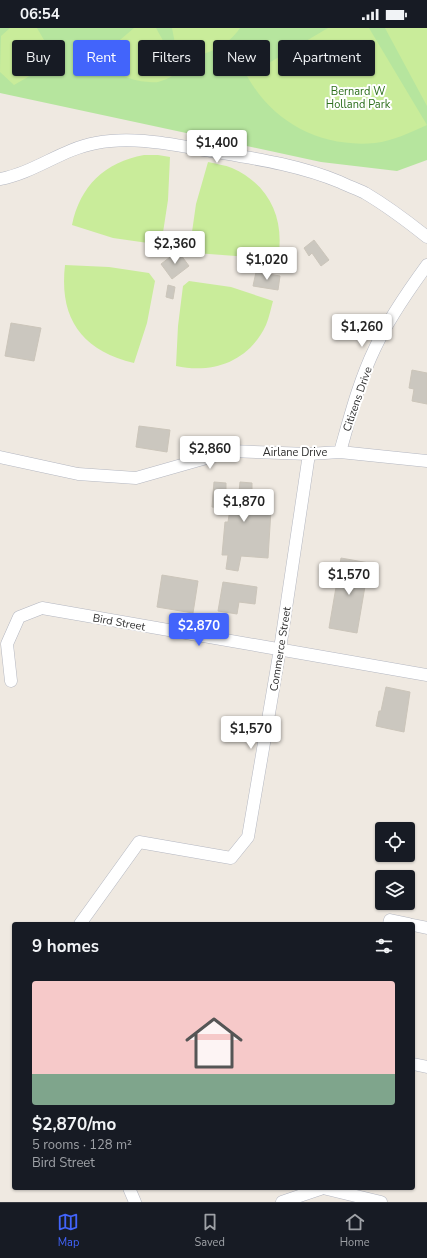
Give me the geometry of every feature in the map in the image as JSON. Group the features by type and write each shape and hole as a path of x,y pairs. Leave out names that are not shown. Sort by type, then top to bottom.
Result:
{"street":[{"path":"0,179 31,170 74,150 96,143 127,140 163,143 286,164 323,175 364,192 407,221 427,237"},
{"name":"Citizens Drive","path":"340,452 358,394 375,348 404,296 427,265"},
{"name":"Airlane Drive","path":"0,457 78,474 136,478 231,451 309,454 340,452 427,461"},
{"name":"Commerce Street","path":"81,922 139,842 231,858 248,837 280,649 309,454"},
{"name":"Bird Street","path":"11,681 7,644 19,617 42,608 427,675"},
{"path":"390,922 390,920 400,922"},
{"path":"415,925 427,928"},
{"path":"415,1064 427,1067"},
{"path":"130,1190 135,1202"},
{"path":"282,1202 318,1190"},
{"path":"332,1190 377,1202"}],"green space":[{"name":"Bernard W Holland Park","path":"0,28 427,28 427,160 397,171 321,162 0,93"},
{"path":"10,28 37,28 44,40 12,40 12,76 30,76 14,85 0,72 1,36"},
{"path":"134,28 156,28 163,40 138,40 138,76 172,76 160,82 155,82 134,80 124,76 130,76 130,40 120,40"},
{"path":"172,28 240,28 229,40 213,40 213,50 205,54 205,40 174,40"},
{"path":"328,28 369,28 427,125 402,136 388,140 375,143 355,143 336,141 318,136 300,129 285,119 270,107 258,93 247,76 270,76 270,62 278,58 278,76 375,76 375,40 308,40"},
{"path":"385,28 427,28 427,106"},
{"path":"144,155 170,157 168,200 162,239 155,244 113,238 72,225 81,199 96,178 117,163"},
{"path":"208,162 232,168 245,175 265,194 277,217 280,244 278,259 195,253 190,246 196,204"},
{"path":"65,265 109,267 149,273 155,281 147,323 134,363 100,350 87,340 77,329 70,316 66,301 64,284"},
{"path":"189,281 231,287 273,301 266,325 259,337 250,348 240,356 217,366 190,368 176,366 178,326 183,286"}],"building":[{"path":"314,240 329,260 321,266 312,253 309,256 304,248"},
{"path":"178,251 189,266 172,279 161,264"},
{"path":"256,272 280,276 278,290 253,286"},
{"path":"168,285 175,287 173,299 166,297"},
{"path":"11,323 41,328 34,361 5,356"},
{"path":"412,370 427,373 427,404 412,401 414,389 409,388"},
{"path":"139,426 170,430 167,452 136,447"},
{"path":"214,482 226,483 226,491 239,492 240,482 252,483 252,492 272,494 268,558 241,556 238,571 226,569 228,555 222,555 225,522 228,522 230,509 212,507"},
{"path":"341,558 369,563 357,633 329,628"},
{"path":"162,575 198,581 193,613 157,607"},
{"path":"223,582 257,587 255,604 239,602 237,614 218,611"},
{"path":"386,687 410,692 404,732 376,726"}]}
